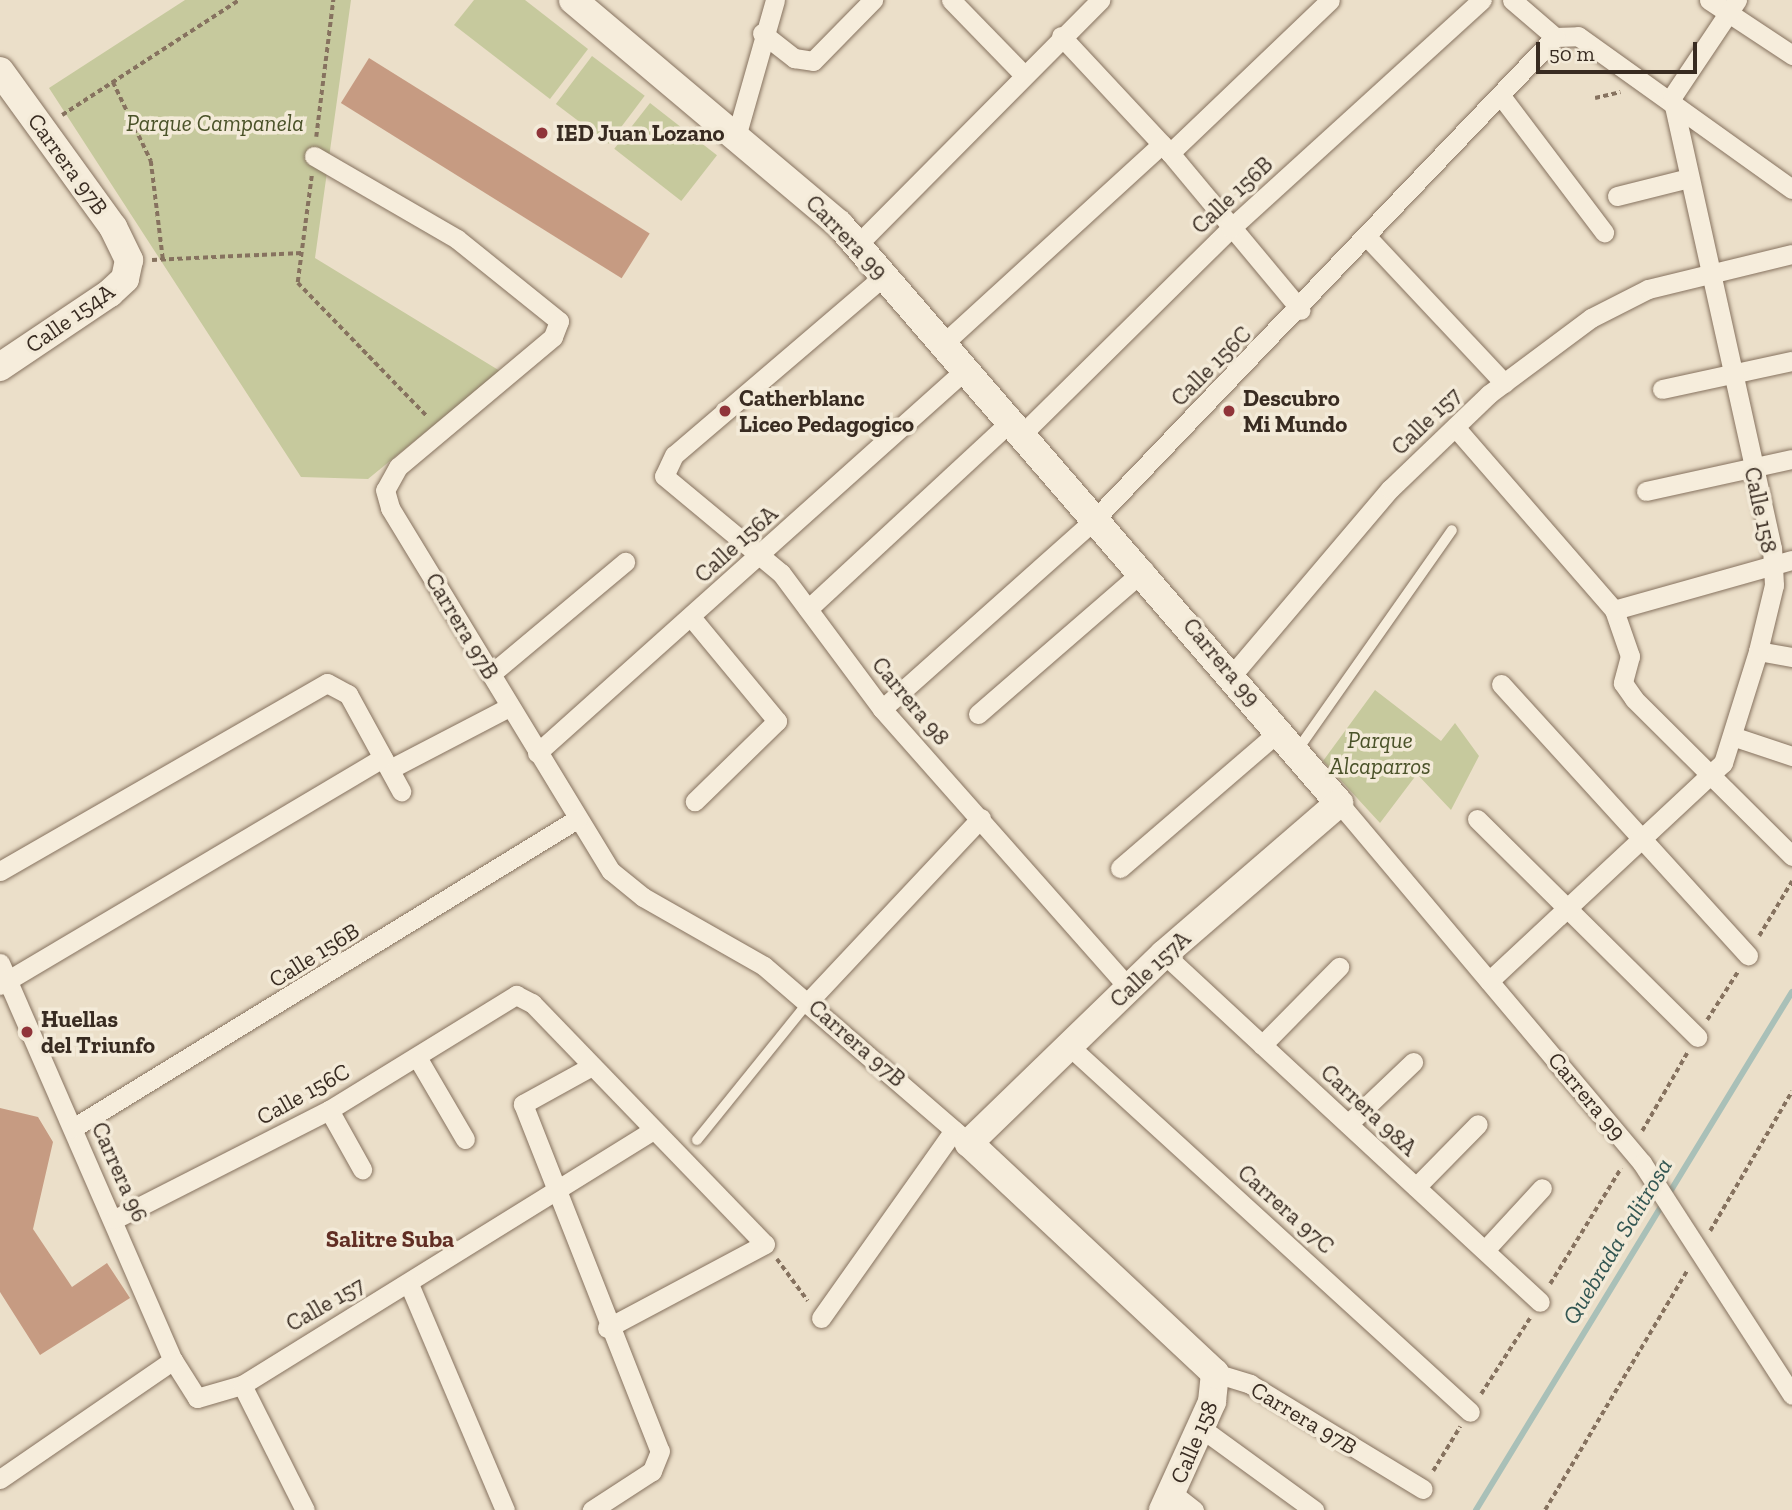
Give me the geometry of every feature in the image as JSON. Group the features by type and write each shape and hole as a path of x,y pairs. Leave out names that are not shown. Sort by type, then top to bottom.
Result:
{"street":[{"path":"736,136 762,33 775,0"},
{"path":"762,33 794,58 813,61 873,0"},
{"path":"951,0 1023,74"},
{"path":"858,244 1023,74 1100,0"},
{"path":"944,343 1166,149 1330,0"},
{"name":"Calle 156B","path":"808,609 1016,427 1482,0"},
{"path":"1512,0 1555,37 1578,36 1672,97 1792,188"},
{"path":"1709,0 1733,6 1792,55"},
{"name":"Carrera 99","path":"579,2 858,244 1144,570 1637,1157 1700,1249 1792,1395"},
{"path":"1672,97 1733,6"},
{"path":"1061,36 1166,149 1301,310"},
{"name":"Calle 156C","path":"882,709 1096,518 1301,310 1555,37"},
{"name":"Carrera 97B","path":"0,71 113,227 129,260"},
{"path":"1501,96 1604,232"},
{"name":"Calle 158","path":"1489,981 1571,909 1710,776 1735,737 1782,562 1752,468 1685,179 1672,97"},
{"path":"314,156 496,268 554,314 559,321 553,337 445,434"},
{"path":"1617,196 1685,179"},
{"path":"1368,238 1504,383"},
{"name":"Calle 157","path":"1233,674 1390,489 1504,383 1591,318 1706,271 1792,254"},
{"name":"Calle 154A","path":"0,367 110,292 125,279 129,260"},
{"name":"Carrera 98","path":"885,275 674,455 666,465 669,484 761,554 808,609 882,709 1129,988"},
{"path":"1662,389 1792,361"},
{"name":"Calle 156A","path":"537,753 966,369"},
{"path":"1455,427 1614,610 1630,656 1623,683 1710,776 1792,856"},
{"name":"Carrera 97B","path":"445,434 389,476 390,508 611,872 643,897 764,966 810,1001 962,1136 1215,1373 1250,1384 1423,1489"},
{"path":"1646,491 1792,459"},
{"path":"491,674 625,562"},
{"path":"1614,610 1782,562"},
{"path":"978,714 1144,570"},
{"path":"691,617 777,721 695,801"},
{"path":"1758,651 1792,657"},
{"path":"0,871 327,682 348,694 401,791"},
{"path":"1501,684 1748,955"},
{"path":"3,976 387,763 509,707"},
{"path":"1735,737 1792,755"},
{"path":"1120,868 1287,742"},
{"name":"Calle 157A","path":"821,1318 962,1136 1068,1045 1164,954 1339,803"},
{"path":"810,1001 981,818"},
{"path":"1477,819 1571,909 1697,1037"},
{"name":"Calle 156B","path":"73,1128 577,820"},
{"name":"Carrera 98A","path":"1164,954 1540,1301"},
{"path":"1262,1045 1339,968"},
{"name":"Carrera 96","path":"3,976 115,1219 173,1360 197,1398"},
{"name":"Calle 156C","path":"115,1219 329,1110 516,995 532,1003 592,1066"},
{"name":"Carrera 97C","path":"1068,1045 1469,1412"},
{"path":"416,1057 465,1139"},
{"path":"1348,1124 1413,1062"},
{"path":"593,1510 652,1471 660,1451 607,1328 562,1191 524,1114 529,1095 592,1066 652,1131 765,1244 607,1328"},
{"path":"329,1110 362,1169"},
{"path":"1416,1186 1478,1124"},
{"name":"Calle 157","path":"197,1398 242,1385 562,1191 652,1131"},
{"path":"1485,1250 1542,1188"},
{"path":"409,1284 505,1510"},
{"path":"0,1479 173,1360"},
{"name":"Calle 158","path":"1168,1501 1215,1392 1215,1373"},
{"path":"242,1385 305,1510"},
{"path":"1201,1428 1314,1510"},
{"path":"1168,1501 1194,1510"}],"lane":[{"path":"1287,742 1452,530"},
{"path":"697,1140 810,1001"}],"path":[{"path":"42,128 239,0"},
{"path":"333,0 298,283 445,434"},
{"path":"113,82 150,161 163,259"},
{"path":"129,260 302,253"},
{"path":"1423,1489 1540,1301 1637,1157 1697,1037 1792,881"},
{"path":"1545,1510 1792,1091"},
{"path":"765,1244 821,1318"}],"green space":[{"name":"Parque Campanela","path":"185,0 351,0 315,258 500,371 368,479 301,477 49,88"},
{"path":"474,0 525,0 588,49 550,99 454,25"},
{"path":"592,56 645,96 609,144 556,104"},
{"path":"650,103 717,155 681,201 614,149"},
{"name":"Parque Alcaparros","path":"1375,690 1441,741 1455,723 1479,756 1451,810 1417,774 1380,823 1323,761"}],"building":[{"path":"369,58 650,233 622,278 341,103"},
{"path":"0,1108 38,1117 53,1142 33,1229 72,1287 107,1263 130,1298 40,1355 0,1292"}],"waterway":[{"name":"Quebrada Salitrosa","path":"1476,1510 1792,992"}],"place":[{"name":"IED Juan Lozano","path":"542,133"},
{"name":"Catherblanc Liceo Pedagogico","path":"725,411"},
{"name":"Descubro Mi Mundo","path":"1229,411"},
{"name":"Huellas del Triunfo","path":"27,1032"}],"district":[{"name":"Salitre Suba","path":"390,1239"}]}
